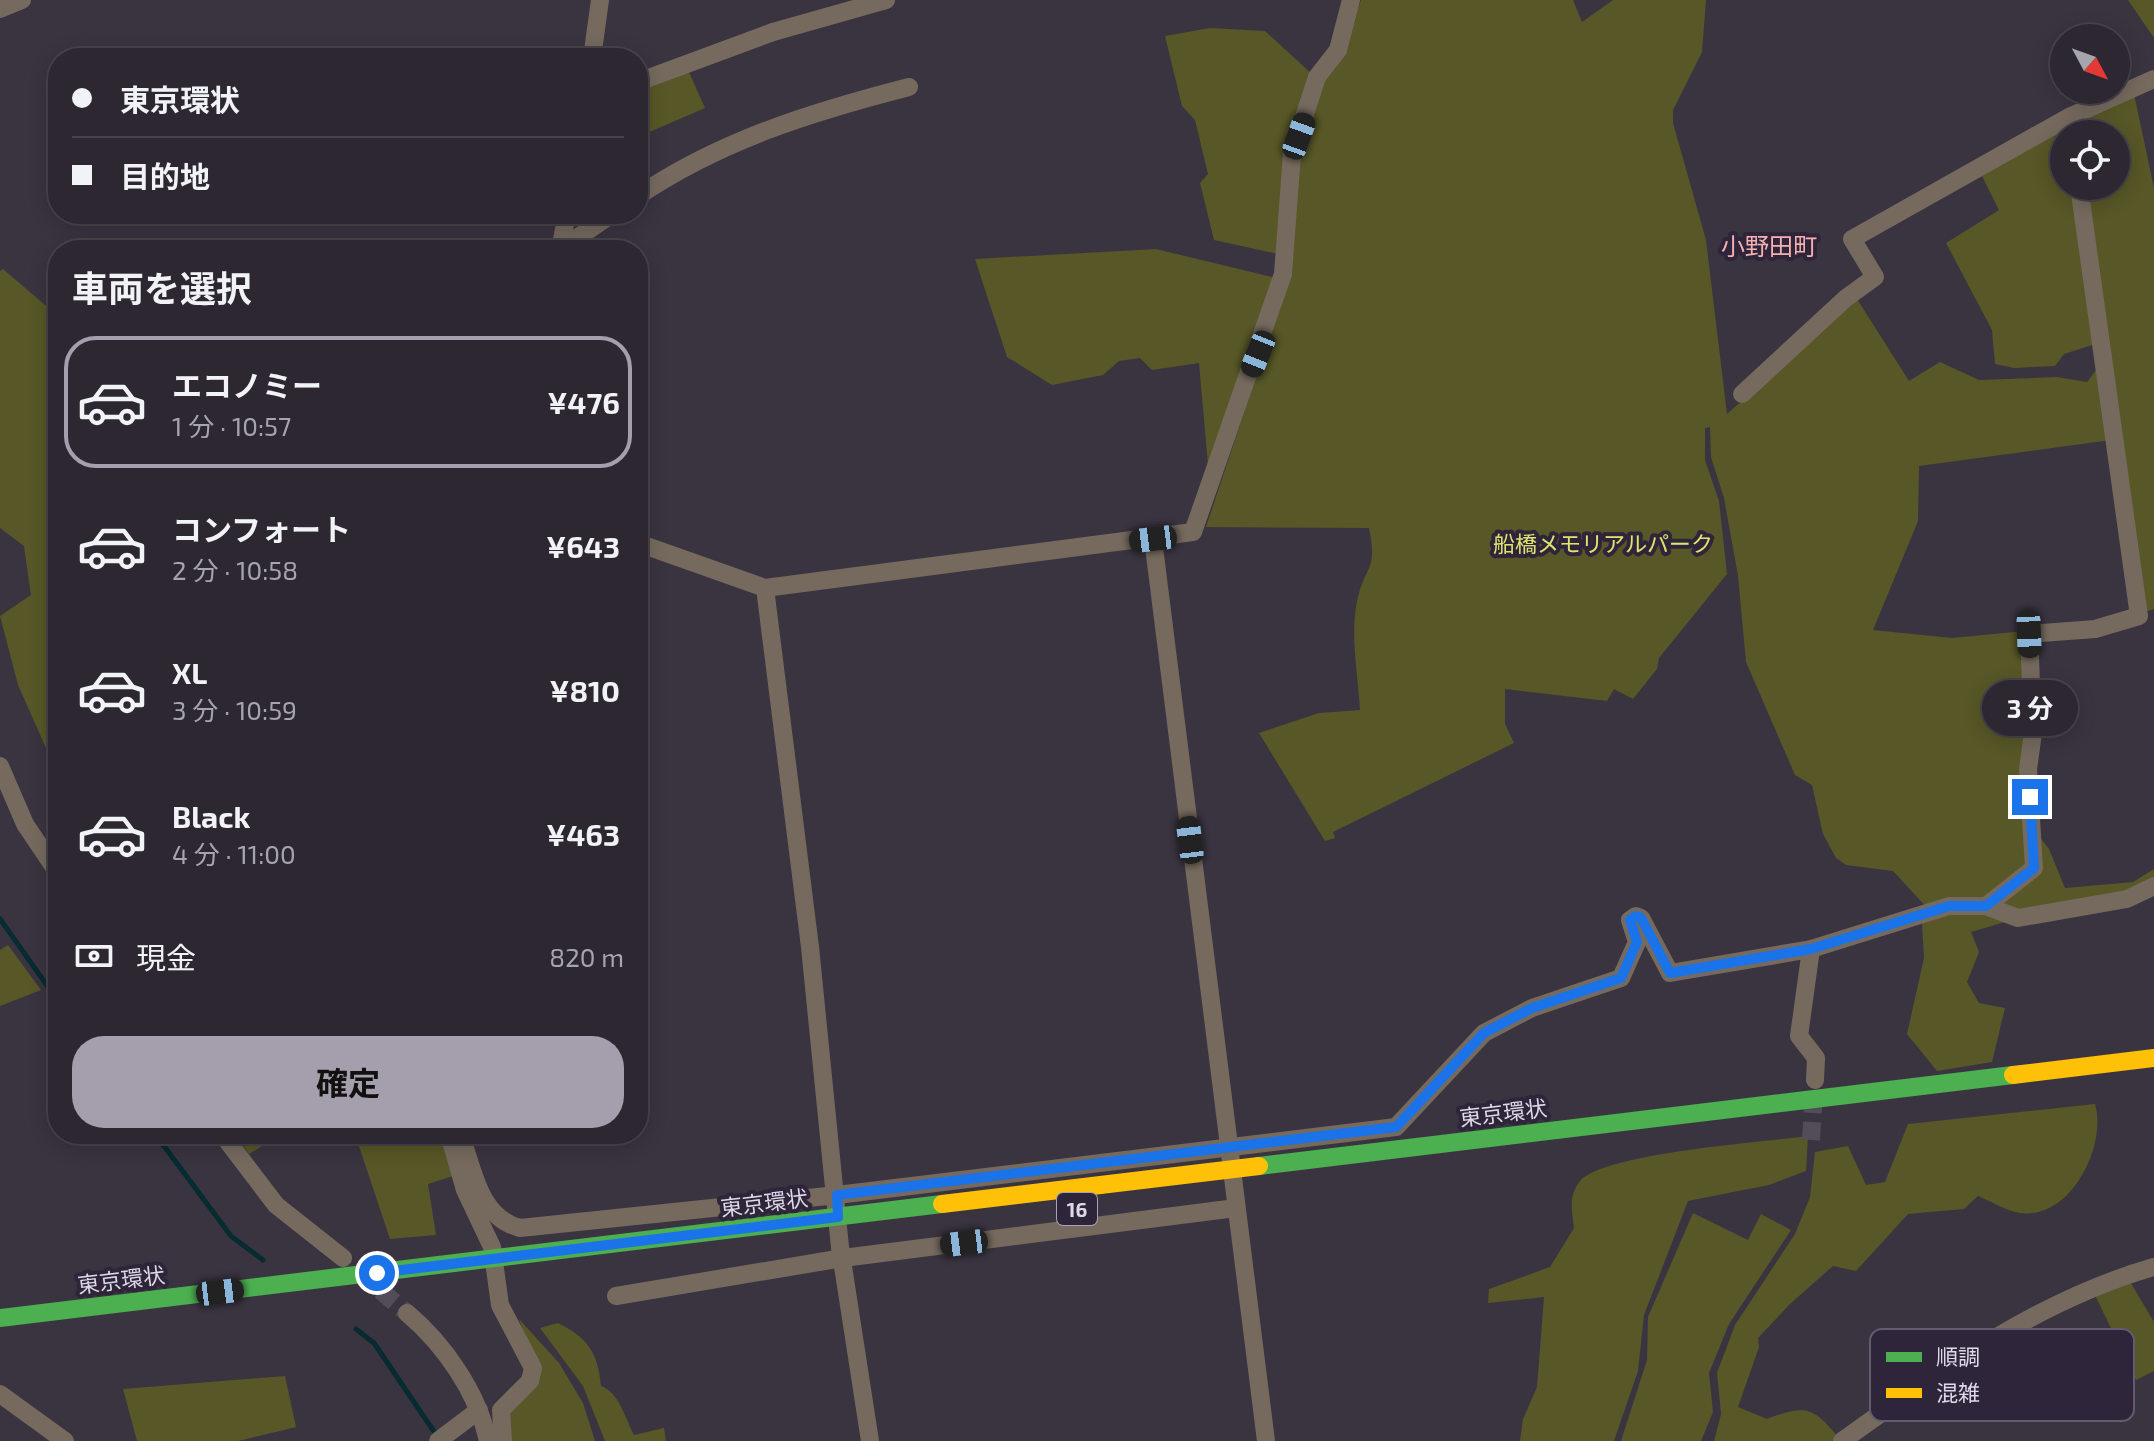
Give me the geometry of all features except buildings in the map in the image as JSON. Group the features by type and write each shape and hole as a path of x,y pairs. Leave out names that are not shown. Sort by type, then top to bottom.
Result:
{"highway":[{"name":"東京環状","path":"0,1318 2154,1058"},
{"name":"16","path":"1066,1210 1240,1196"}],"street":[{"path":"0,9 22,0"},
{"path":"593,48 600,0"},
{"path":"648,78 773,32 886,0"},
{"path":"648,547 765,588 1193,532 1283,274 1292,154 1317,77 1338,50 1351,0"},
{"path":"2079,120 2154,79"},
{"path":"648,190 744,137 832,107 909,87"},
{"path":"1742,394 1846,298 1875,277 1852,239 2050,135"},
{"path":"1986,906 2034,868 2028,769 2033,733 2029,634 2095,629 2139,616 2081,200"},
{"path":"574,240 598,224"},
{"path":"1153,539 1228,1147 1240,1196 1266,1441"},
{"path":"765,588 837,1195 839,1238 870,1441"},
{"path":"0,766 25,824 48,858"},
{"path":"464,1144 485,1204 500,1219 520,1228 837,1195 1396,1127 1484,1033 1532,1008 1621,978 1637,942 1630,920 1636,916 1641,918 1670,973 1811,949 1949,906 1986,906 2018,918 2127,899 2154,886"},
{"path":"1811,949 1799,1036 1816,1058 1815,1080"},
{"path":"230,1144 276,1205 343,1258"},
{"path":"451,1144 456,1166 492,1247 500,1305 534,1373 501,1410 503,1441"},
{"path":"616,1296 1240,1196"},
{"path":"2012,1329 2044,1309 2154,1267"},
{"path":"407,1313 432,1334 479,1410 488,1441"},
{"path":"0,1394 65,1441"},
{"path":"442,1439 479,1410"},
{"path":"1842,1441 1870,1421"}],"green space":[{"name":"船橋メモリアルパーク","path":"1361,0 1573,0 1582,22 1613,0 1706,0 1702,52 1673,110 1673,123 1706,240 1727,414 1857,299 1909,381 1940,362 1979,380 2057,377 2087,382 2103,361 2111,440 1919,466 1918,521 1873,630 1952,638 2025,631 2029,863 1984,902 1930,911 1893,871 1846,865 1836,858 1823,834 1812,785 1795,775 1746,662 1738,576 1724,498 1711,457 1710,427 1705,428 1705,460 1719,501 1727,574 1659,658 1657,669 1633,699 1614,689 1607,701 1505,689 1505,724 1514,743 1333,832 1335,838 1325,841 1259,733 1319,713 1360,710 1354,628 1360,589 1371,561 1369,528 1206,527 1269,338 1296,155 1322,80 1343,50"},
{"path":"2128,0 2154,0 2154,38"},
{"path":"1210,28 1265,31 1313,75 1282,255 1214,240 1200,183 1208,174 1195,120 1182,106 1165,36"},
{"path":"688,70 705,108 648,133 648,85"},
{"path":"2134,94 2154,188 2154,609 2145,612 2108,340 2064,354 2055,366 2014,368 1995,364 1992,330 1946,243 1999,210 1980,172 2050,137 2050,200 2130,200 2130,120 2083,120 2114,104 2130,104 2130,96"},
{"path":"1156,249 1276,278 1209,476 1199,363 1152,370 1140,358 1119,361 1103,375 1052,385 1007,357 975,259"},
{"path":"3,269 48,307 48,752 18,685 0,616 31,595 24,546 0,528 0,271"},
{"path":"2036,832 2049,849 2065,888 2133,882 2154,869 2154,882 2121,896 2021,914 1992,906 2039,870"},
{"path":"1984,910 2005,922 1971,932 1979,952 1967,982 1979,1003 2005,1008 1992,1062 1937,1071 1907,1034 1924,958 1922,923 1933,917"},
{"path":"8,945 41,990 0,1006 0,950"},
{"path":"2095,1104 2096,1135 2092,1152 2077,1184 2065,1197 2052,1206 2030,1213 2007,1209 1978,1196 1964,1209 1908,1214 1856,1271 1833,1266 1758,1338 1759,1347 1738,1407 1767,1419 1799,1410 1807,1411 1822,1419 1838,1437 1832,1441 1714,1441 1721,1414 1717,1373 1735,1325 1795,1234 1810,1197 1815,1152 1848,1146 1866,1185 1885,1182 1908,1124"},
{"path":"1808,1136 1806,1171 1769,1185 1688,1201 1644,1315 1638,1371 1614,1441 1520,1441 1523,1419 1537,1387 1544,1297 1488,1303 1489,1289 1550,1267 1574,1228 1572,1198 1580,1181 1595,1171 1651,1156"},
{"path":"242,1144 266,1144 249,1154"},
{"path":"358,1144 445,1144 453,1176 428,1184 436,1235 390,1239"},
{"path":"1693,1213 1748,1240 1761,1214 1791,1230 1729,1324 1709,1373 1713,1412 1701,1441 1621,1441 1647,1360 1648,1317"},
{"path":"2129,1280 2154,1322 2154,1371 2136,1380 2134,1329 2111,1329 2095,1295"},
{"path":"519,1319 559,1363 583,1403 595,1441 512,1441 505,1413 533,1384 529,1348"},
{"path":"558,1323 590,1348 601,1386 613,1394 634,1435 664,1428 666,1441 605,1441 583,1386 540,1328"},
{"path":"285,1376 296,1427 238,1441 137,1441 123,1389"}],"waterway":[{"path":"0,919 48,987"},
{"path":"162,1144 231,1236 263,1260"},
{"path":"356,1329 374,1343 437,1436"}],"tunnel":[{"path":"1811,1140 1814,1091"},
{"path":"360,1273 407,1313"}],"traffic: fast":[{"path":"1259,1166 2013,1075"},
{"path":"0,1318 942,1204"}],"traffic: slow":[{"path":"2013,1075 2154,1058"},
{"path":"942,1204 1259,1166"}],"district":[{"name":"小野田町","path":"1769,245"}],"route":[{"path":"377,1273 838,1217 837,1195 1396,1127 1484,1033 1532,1008 1621,978 1637,942 1630,920 1636,916 1641,918 1670,973 1811,949 1949,906 1986,906 2034,868 2030,797"}]}
